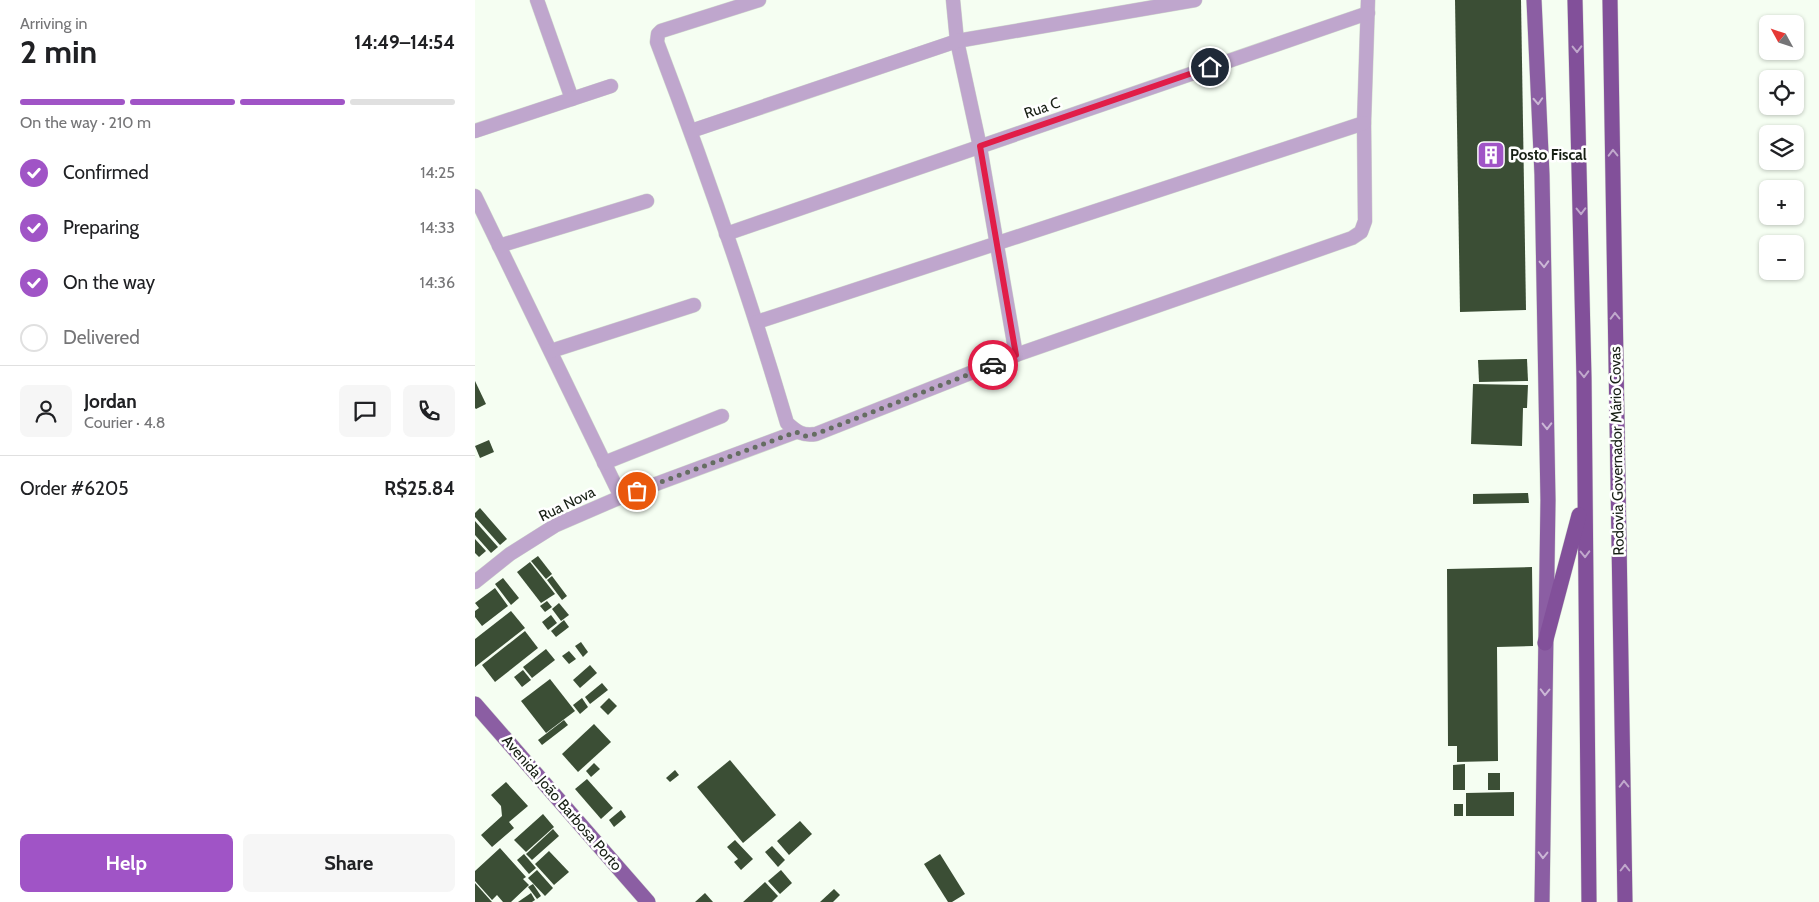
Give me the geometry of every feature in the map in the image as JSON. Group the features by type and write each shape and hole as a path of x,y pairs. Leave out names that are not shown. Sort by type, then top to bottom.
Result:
{"highway":[{"path":"1575,0 1589,902"},
{"name":"Rodovia Governador Mário Covas","path":"1610,0 1625,902"},
{"path":"1545,643 1584,494"}],"main road":[{"path":"1534,0 1546,346 1548,500 1543,902"},
{"name":"Avenida João Barbosa Porto","path":"475,704 648,902"}],"street":[{"path":"537,0 572,98"},
{"path":"759,0 661,31 658,34 657,42 691,132 757,322 787,423 796,432 805,436 816,434 1016,355 1352,238 1361,232 1365,221 1364,123 1368,6"},
{"path":"953,0 957,41 980,146 1016,355"},
{"path":"691,132 957,41 1195,0"},
{"name":"Rua C","path":"726,234 980,146 1368,6"},
{"path":"475,130 611,86"},
{"path":"757,322 1364,123"},
{"path":"475,196 621,497"},
{"path":"499,246 647,201"},
{"path":"551,352 694,306"},
{"path":"604,463 722,416"},
{"name":"Rua Nova","path":"475,582 511,554 556,525 621,497 796,432"}],"building":[{"name":"Posto Fiscal","path":"1455,0 1521,0 1526,310 1460,312"},
{"path":"1527,359 1528,381 1479,382 1478,360"},
{"path":"475,381 486,404 476,409 475,408"},
{"path":"1473,384 1528,385 1527,408 1523,408 1522,446 1471,444"},
{"path":"489,440 494,452 480,458 475,446"},
{"path":"1528,493 1529,503 1473,504 1473,494"},
{"path":"480,508 507,539 500,545 475,517 475,513"},
{"path":"475,521 498,547 491,553 475,535"},
{"path":"475,539 486,551 479,557 475,553"},
{"path":"538,556 552,574 546,579 531,561"},
{"path":"530,562 555,594 541,603 517,572"},
{"path":"1532,567 1533,646 1497,647 1498,761 1457,762 1457,746 1448,746 1447,569"},
{"path":"552,576 567,596 562,600 547,580"},
{"path":"503,578 519,598 511,605 495,584"},
{"path":"495,588 508,606 482,626 475,617 475,611 479,608 475,603"},
{"path":"547,601 552,607 545,612 540,606"},
{"path":"559,603 569,615 561,621 552,609"},
{"path":"511,611 525,628 475,667 475,639"},
{"path":"551,615 557,623 548,630 542,622"},
{"path":"564,620 569,627 556,637 551,631"},
{"path":"525,631 538,648 495,682 482,665"},
{"path":"581,642 588,652 583,657 575,646"},
{"path":"546,649 555,660 532,678 523,667"},
{"path":"569,651 576,659 569,664 562,656"},
{"path":"590,665 597,673 580,688 573,680"},
{"path":"523,670 531,680 522,687 514,677"},
{"path":"550,679 575,711 546,733 521,701"},
{"path":"602,683 608,690 590,704 585,697"},
{"path":"582,698 588,707 580,714 573,705"},
{"path":"609,698 617,706 608,715 600,707"},
{"path":"564,720 568,725 542,745 538,740"},
{"path":"594,724 611,742 578,772 562,754"},
{"path":"730,760 776,815 743,843 697,787"},
{"path":"594,763 600,769 591,777 586,771"},
{"path":"1465,764 1465,790 1453,790 1453,765"},
{"path":"675,770 679,775 670,782 666,778"},
{"path":"1488,773 1500,773 1500,790 1488,790"},
{"path":"587,779 613,808 601,819 575,789"},
{"path":"506,782 528,806 509,822 514,828 492,847 481,835 502,816 501,806 491,795"},
{"path":"1514,792 1514,816 1466,816 1466,793"},
{"path":"1454,804 1463,804 1463,816 1454,816"},
{"path":"621,810 626,817 614,827 609,820"},
{"path":"543,814 554,827 526,852 514,840"},
{"path":"800,821 812,834 789,855 777,841"},
{"path":"553,829 559,836 532,860 526,854"},
{"path":"735,840 753,859 741,870 734,862 738,859 727,847"},
{"path":"772,846 785,860 778,867 765,852"},
{"path":"500,848 526,877 523,879 529,885 511,902 503,902 497,895 492,900 475,881 475,871"},
{"path":"549,851 569,872 554,885 535,864"},
{"path":"524,854 536,868 529,874 517,860"},
{"path":"940,854 965,894 952,902 948,902 924,864"},
{"path":"537,870 553,888 545,896 528,878"},
{"path":"781,870 792,883 780,894 768,881"},
{"path":"765,882 778,896 772,902 743,902"},
{"path":"475,883 492,902 475,902"},
{"path":"533,884 541,896 537,899 528,887"},
{"path":"834,889 840,895 833,902 820,902"},
{"path":"531,893 535,900 532,902 518,902"},
{"path":"705,893 713,902 695,902"}],"way so far":[{"path":"637,491 796,432 805,436 816,434 993,365"}],"place":[{"name":"Posto Fiscal","path":"1491,155"}],"route":[{"path":"993,365 1016,355 980,146 1210,67"}]}
